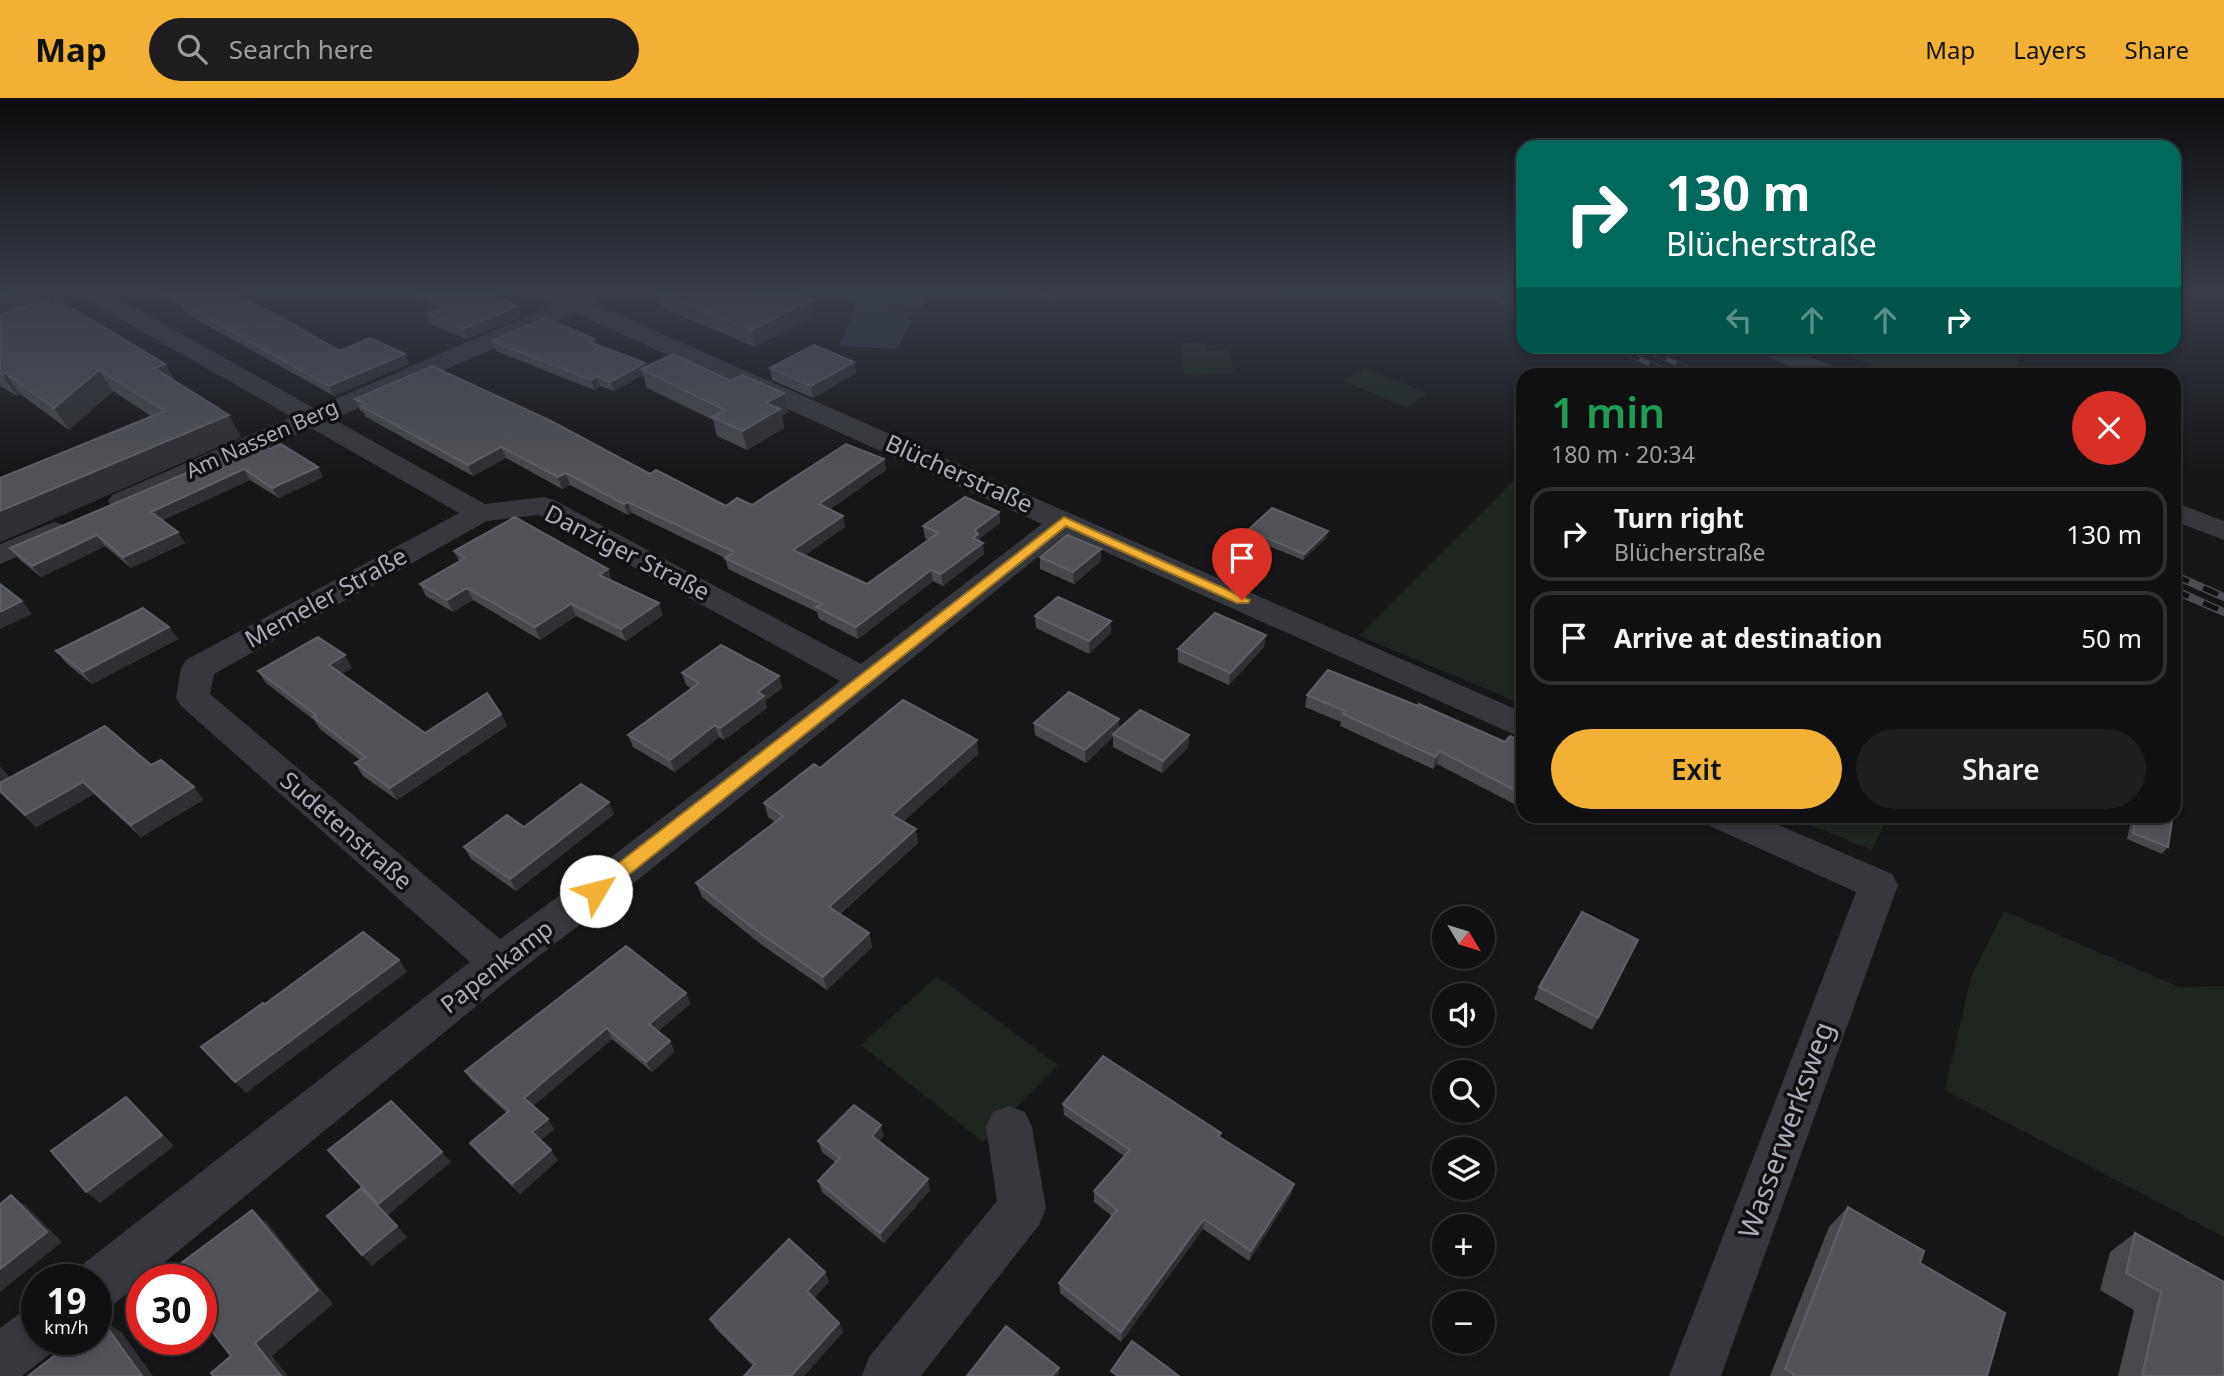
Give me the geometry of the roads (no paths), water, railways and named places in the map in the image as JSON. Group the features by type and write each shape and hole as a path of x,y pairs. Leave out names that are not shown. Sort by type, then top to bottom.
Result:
{"street":[{"path":"191,352 481,513"},
{"name":"Am Nassen Berg","path":"99,511 464,352"},
{"name":"Blücherstraße","path":"682,352 1516,723"},
{"path":"1781,354 1816,368"},
{"name":"Danziger Straße","path":"481,513 544,506 865,680"},
{"name":"Memeler Straße","path":"193,698 198,668 481,513"},
{"path":"2181,514 2224,531"},
{"name":"Papenkamp","path":"112,1273 499,963 615,876 1064,521"},
{"path":"0,555 74,522"},
{"name":"Sudetenstraße","path":"193,698 499,963"},
{"name":"Wasserwerksweg","path":"1695,1376 1878,885 1739,823"},
{"path":"888,1376 1022,1208 1009,1127"},
{"path":"0,1360 21,1344"}],"railway":[{"path":"1628,354 1660,368"},
{"path":"1655,354 1687,368"},
{"path":"2181,578 2224,597"},
{"path":"2181,593 2224,612"}]}
